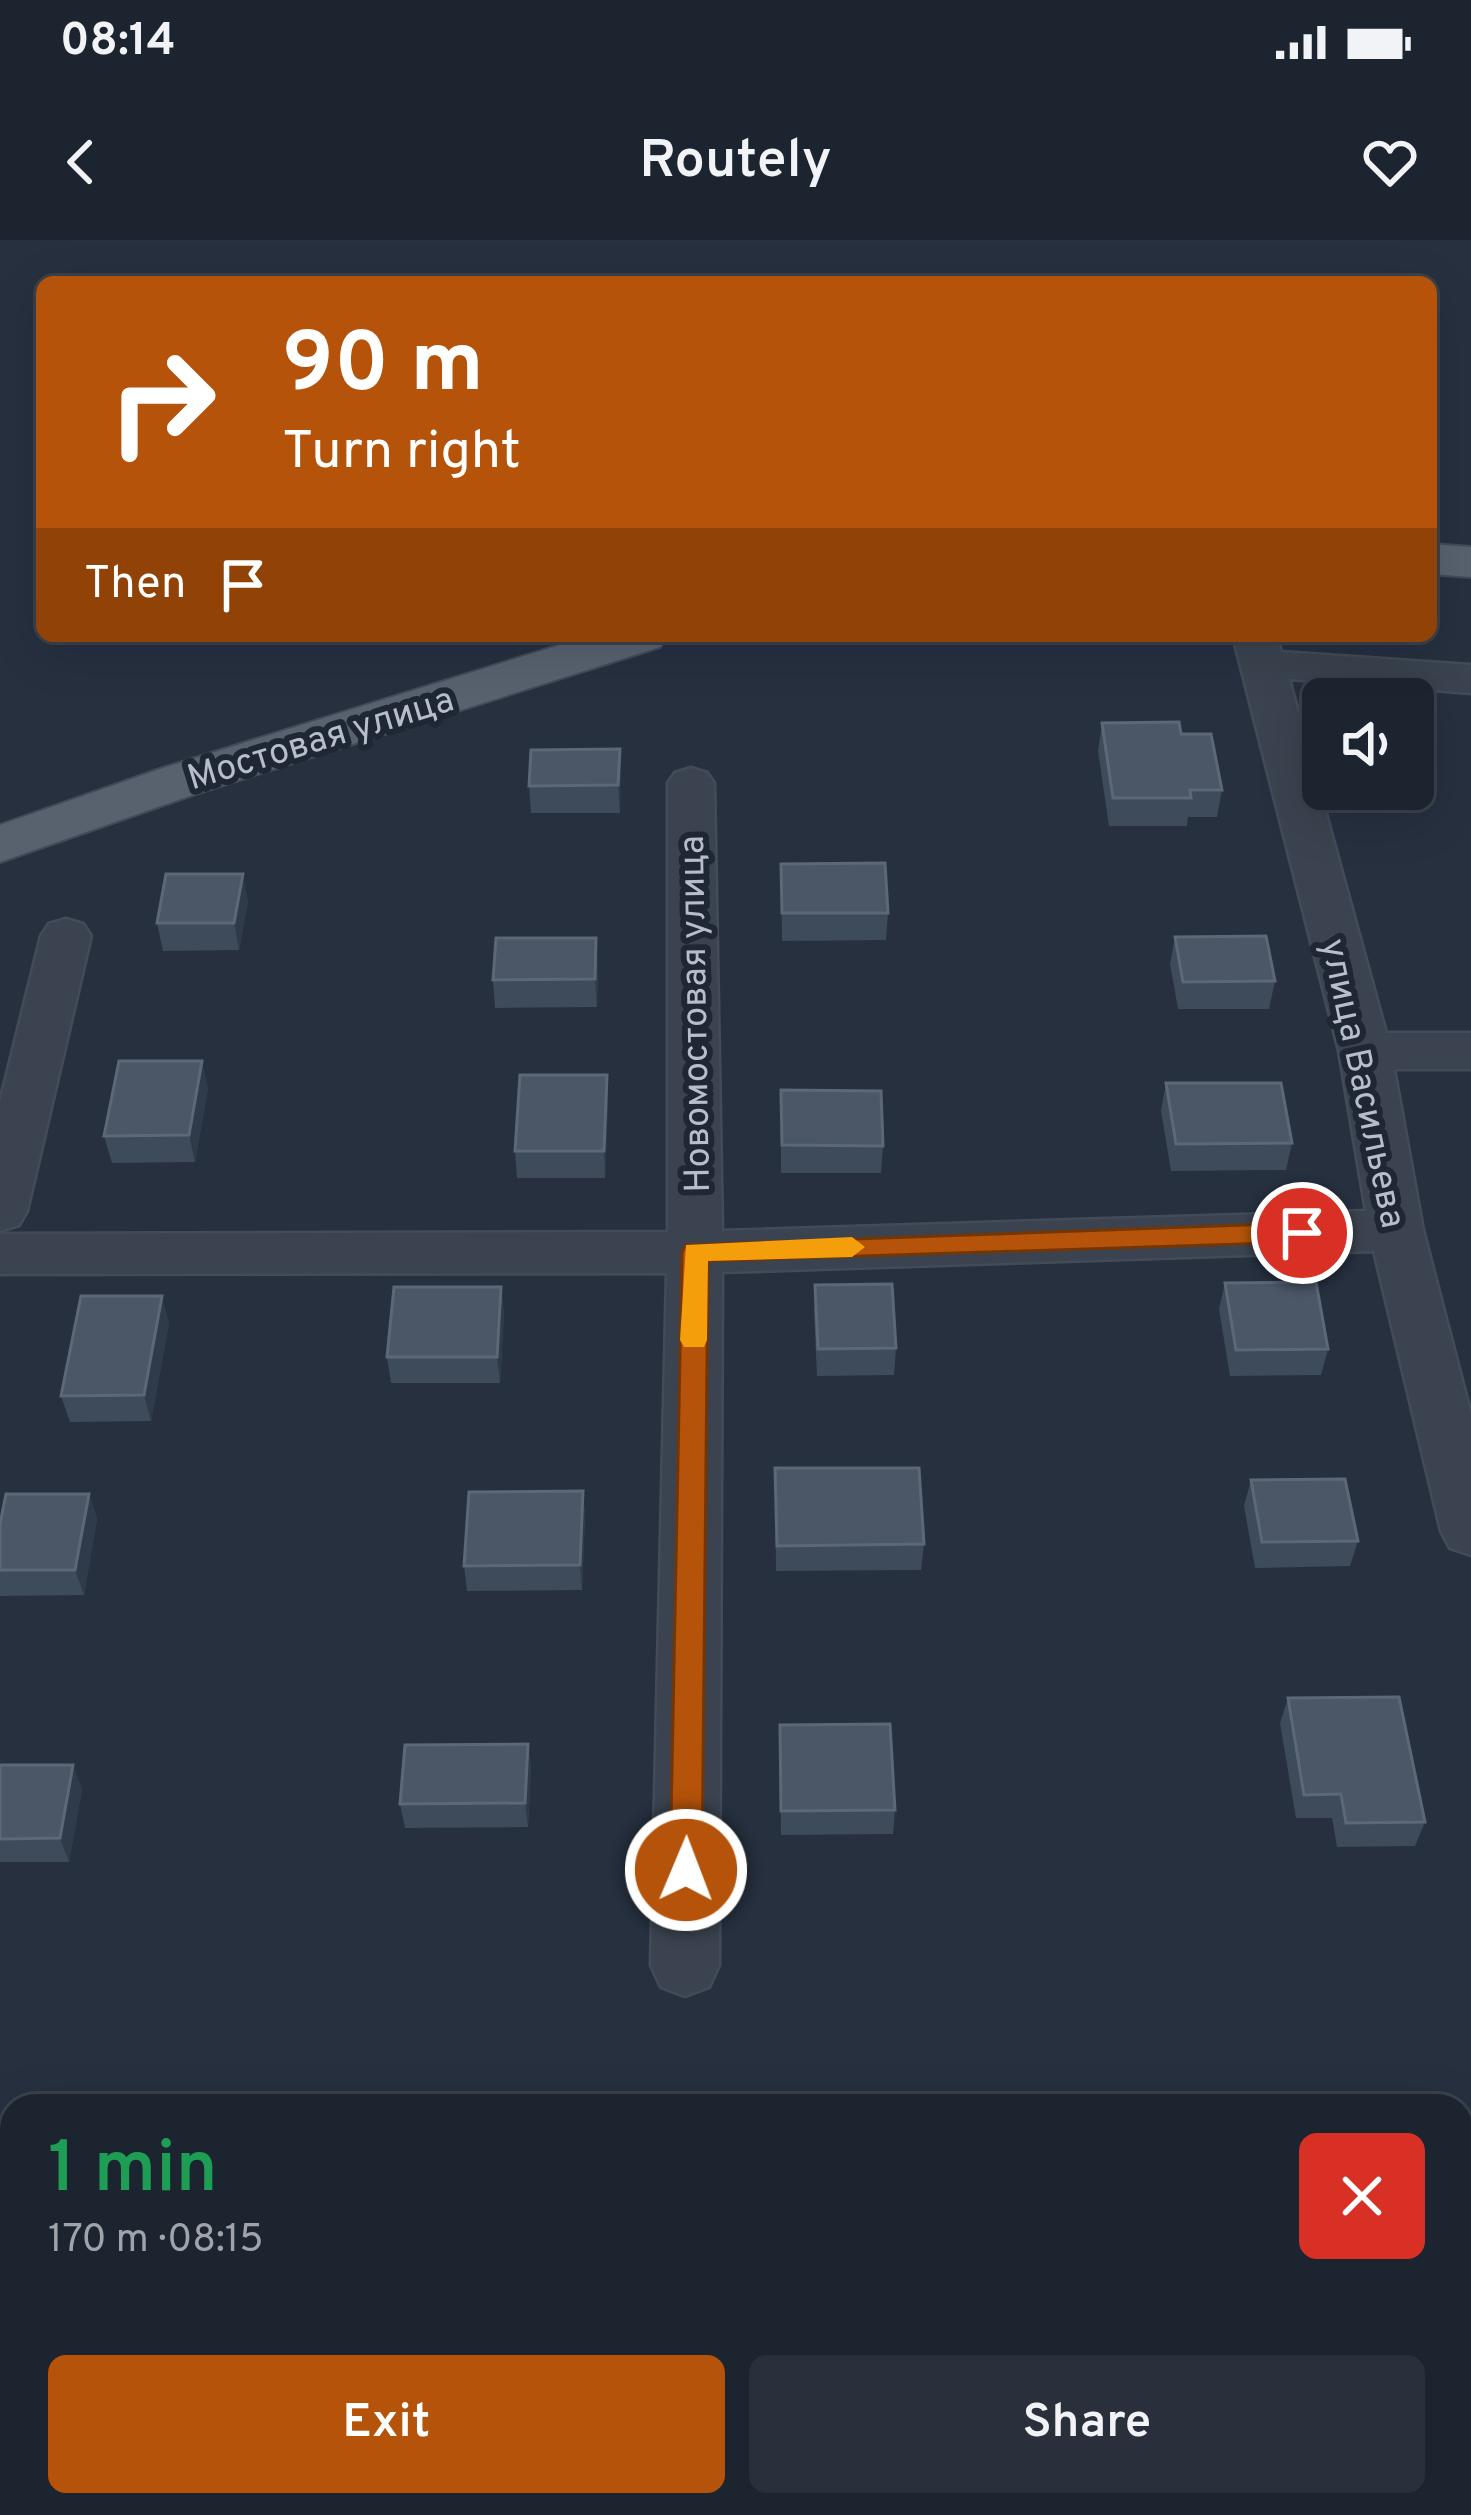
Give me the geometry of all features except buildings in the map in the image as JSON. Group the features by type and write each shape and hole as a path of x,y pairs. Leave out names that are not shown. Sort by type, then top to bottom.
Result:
{"main road":[{"path":"1437,559 1471,562"},
{"name":"Мостовая улица","path":"0,844 182,779 623,642"}],"street":[{"path":"1260,650 1471,679"},
{"name":"улица Васильева","path":"1260,650 1365,1051 1396,1230 1471,1531"},
{"name":"Новомостовая улица","path":"685,1965 695,1252 691,783"},
{"path":"0,1211 66,936"},
{"path":"1365,1051 1471,1051"},
{"path":"0,1254 695,1252 1396,1230"}],"slow traffic":[{"path":"694,1340 695,1252 852,1247"}],"route":[{"path":"686,1870 695,1252 1302,1233"}]}
